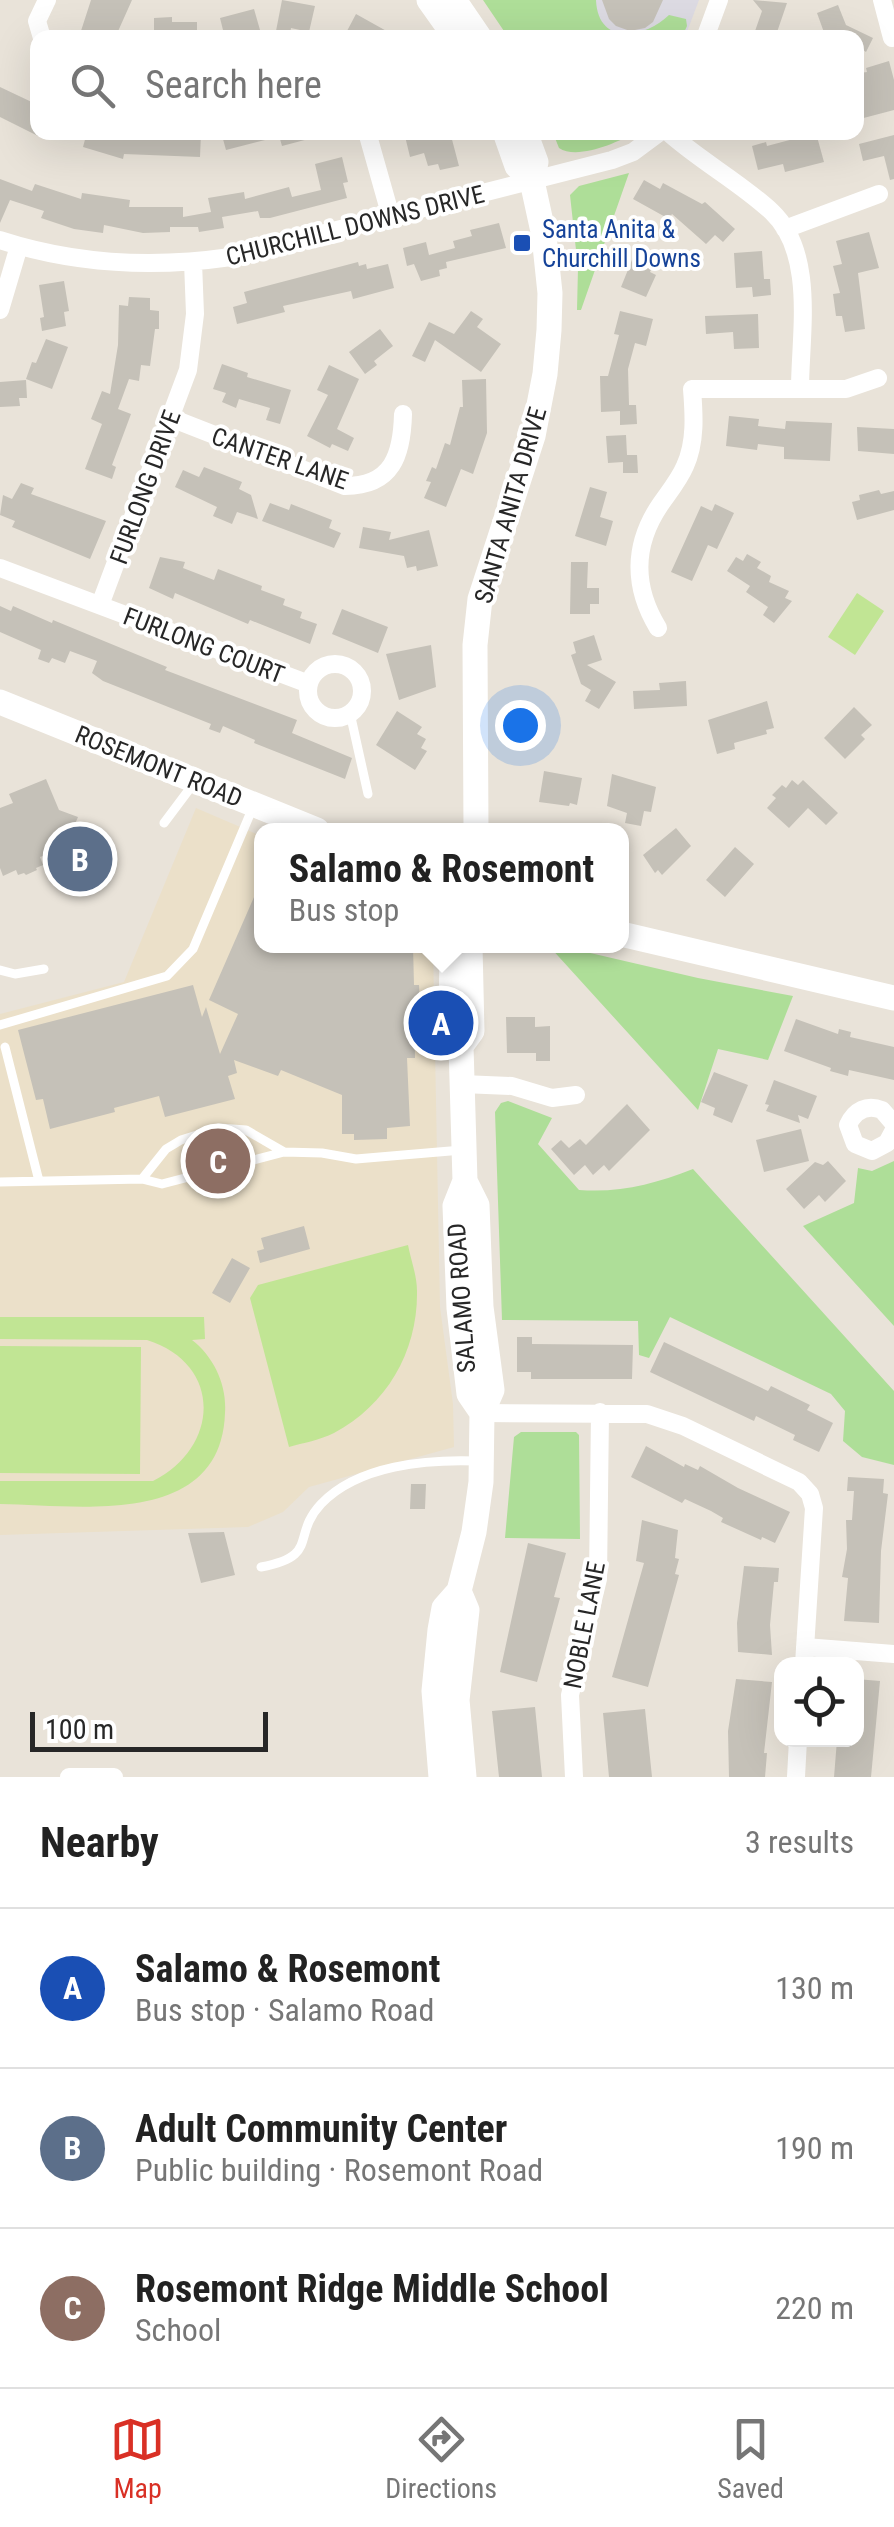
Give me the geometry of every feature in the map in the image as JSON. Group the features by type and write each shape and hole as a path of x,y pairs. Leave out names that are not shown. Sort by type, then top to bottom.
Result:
{"main road":[{"path":"430,0 451,30"},
{"path":"454,0 475,30"},
{"name":"SANTA ANITA DRIVE","path":"508,140 517,166 532,181"},
{"name":"SANTA ANITA DRIVE","path":"476,823 475,645 480,598 529,453 545,374 550,293 544,236 532,181 536,162 529,140"},
{"name":"ROSEMONT ROAD","path":"0,702 299,823"},
{"path":"629,936 894,998"},
{"name":"SALAMO ROAD","path":"441,1777 434,1713 438,1648 444,1608 458,1591 477,1516 482,1413 492,1390 481,1308 477,1205 465,1182 461,1046 451,1030 452,953"},
{"name":"SALAMO ROAD","path":"461,1046 472,1030 470,953"},
{"name":"SALAMO ROAD","path":"458,1591 467,1610 457,1700 464,1777"}],"street":[{"path":"40,30 38,21 46,0"},
{"path":"708,30 719,0"},
{"path":"882,0 892,38"},
{"path":"369,140 391,217"},
{"name":"CHURCHILL DOWNS DRIVE","path":"0,240 110,261 194,262 266,251 612,160 649,140"},
{"path":"678,140 773,213 785,228 800,272 800,389"},
{"path":"785,228 879,194"},
{"path":"0,310 19,246"},
{"name":"FURLONG DRIVE","path":"100,605 188,370 193,341 194,262"},
{"path":"658,628 642,594 639,554 650,520 686,466 691,450 692,389 846,389 878,378"},
{"name":"CANTER LANE","path":"170,418 345,486 357,486 370,483 396,461 403,414"},
{"path":"0,568 100,605"},
{"name":"FURLONG COURT","path":"100,605 309,684"},
{"name":"FURLONG COURT","path":"328,665 349,668 362,686 358,706 339,718 322,715 309,698 309,684 328,665"},
{"path":"462,1084 512,1086 552,1098 576,1096"},
{"path":"482,1413 600,1412 656,1416 792,1477 806,1489 814,1508 805,1656 894,1654"},
{"name":"NOBLE LANE","path":"574,1777 570,1695 598,1578 600,1412"},
{"path":"796,1777 798,1747"},
{"path":"69,1777 114,1777"}],"lane":[{"path":"350,713 368,794"},
{"path":"164,822 195,781"},
{"path":"0,1025 167,976 194,949 254,805"},
{"path":"0,970 15,974 44,969"},
{"path":"4,1047 39,1181"},
{"path":"0,1078 12,1076"},
{"path":"142,1179 166,1149 180,1140 219,1128 246,1130 284,1152"},
{"path":"0,1182 142,1179 162,1184 284,1152 322,1153 356,1160 464,1149"},
{"path":"261,1567 287,1562 296,1555 312,1516 323,1502 348,1485 395,1466 437,1459 482,1461"}],"shaded area":[{"path":"560,0 699,0 688,30 549,30"},
{"path":"196,808 254,833 254,953 433,953 440,1307 453,1404 454,1447 309,1487 283,1512 248,1527 0,1535 0,1014 124,982"}],"green space":[{"path":"483,0 596,0 599,15 612,30 503,30"},
{"path":"669,15 686,19 685,30 644,30"},
{"path":"556,140 619,140 586,151 559,148"},
{"path":"629,173 581,310 577,310 578,268 570,195 579,186"},
{"path":"857,593 884,611 855,655 828,637"},
{"path":"555,953 590,953 793,996 768,1060 718,1049 698,1110"},
{"path":"508,1101 552,1118 538,1144 579,1190 637,1186 693,1169 894,1391 894,1465 862,1457 843,1441 845,1411 831,1394 670,1317 649,1358 639,1355 638,1321 502,1320 495,1112"},
{"path":"894,1161 894,1326 803,1226 854,1203 858,1168 872,1171"},
{"path":"408,1245 417,1285 416,1313 412,1335 396,1374 384,1392 353,1421 329,1435 289,1447 250,1298 258,1285"},
{"path":"0,1317 204,1317 205,1339 192,1340 218,1372 225,1413 217,1450 199,1476 173,1493 140,1502 68,1507 0,1504 0,1481 153,1481 175,1466 191,1448 201,1428 204,1407 200,1386 189,1367 172,1352 147,1340 0,1339"},
{"path":"0,1346 141,1347 140,1474 0,1473"},
{"path":"521,1432 579,1435 580,1539 505,1538 514,1437"}],"building":[{"path":"91,0 132,0 119,30 81,30"},
{"path":"282,0 315,6 309,30 276,30"},
{"path":"602,0 663,0 653,22 645,28 627,30 609,19"},
{"path":"753,0 787,3 778,30 755,30 762,11"},
{"path":"838,5 846,25 856,30 823,30 817,13"},
{"path":"254,9 260,30 223,30 220,18"},
{"path":"356,14 385,30 348,30"},
{"path":"154,18 197,22 197,30 154,30"},
{"path":"864,34 873,38 864,51"},
{"path":"889,61 894,80 894,110 864,118 866,68"},
{"path":"0,87 30,101 30,132 0,117"},
{"path":"894,135 894,179 890,180 884,156 863,161 859,144"},
{"path":"85,140 201,140 200,157 124,154 123,159 83,147"},
{"path":"223,140 265,140 226,150"},
{"path":"280,140 305,140 282,146"},
{"path":"406,140 452,140 459,166 440,170 438,164 428,166 424,153 410,157"},
{"path":"790,140 818,140 824,162 785,172 783,164 758,170 752,146 766,142 767,146"},
{"path":"342,157 347,198 270,218 260,218 258,211 222,217 224,228 199,232 198,227 170,227 170,232 143,233 104,225 103,233 41,218 44,211 10,200 0,223 0,179 32,191 35,184 81,199 82,193 130,200 129,207 183,207 183,217 211,212 208,198 244,192 245,199 289,187 292,197 321,190 315,164"},
{"path":"644,180 660,189 663,183 702,204 705,202 735,229 723,242 715,235 706,244 672,214 669,219 633,199"},
{"path":"499,223 506,248 446,262 447,268 439,270 440,276 421,281 414,264 407,266 403,248 426,242 429,255 455,248 453,241 472,236 470,230"},
{"path":"869,232 879,268 858,273 865,329 845,332 842,316 836,316 833,294 840,293 833,266 842,264 836,241"},
{"path":"636,250 656,258 650,272 656,275 646,297 621,287"},
{"path":"762,251 764,279 770,279 771,295 753,297 752,287 736,288 734,253"},
{"path":"358,262 359,266 366,264 367,269 388,264 394,288 353,299 351,291 283,306 285,312 237,324 233,307 247,303 244,292"},
{"path":"64,281 69,311 64,312 66,326 42,331 39,285"},
{"path":"129,297 150,298 150,310 159,311 159,329 155,329 150,366 141,365 139,381 129,379 118,409 131,414 112,465 116,467 112,479 85,469 102,424 91,419 102,391 110,394 118,345 119,305 128,306"},
{"path":"471,311 483,319 477,327 501,344 481,372 435,340 425,362 412,356 429,322 454,334"},
{"path":"620,311 653,319 646,346 635,343 628,369 629,405 636,405 637,424 620,425 620,411 601,412 600,376 608,376 619,335 614,334"},
{"path":"758,314 759,348 734,349 733,332 706,334 705,316"},
{"path":"380,329 393,346 365,374 349,352"},
{"path":"46,339 68,347 52,389 26,379"},
{"path":"222,364 248,373 247,377 291,390 280,424 266,420 270,408 239,399 236,408 222,402 226,393 213,389"},
{"path":"329,365 359,379 337,429 354,438 348,451 332,444 330,448 307,436 328,395 317,390"},
{"path":"486,379 487,433 473,474 461,469 446,507 424,498 432,467 436,469 445,443 450,445 463,407 462,380"},
{"path":"26,380 27,398 19,398 20,406 0,407 0,382"},
{"path":"729,416 759,419 758,426 785,429 786,421 832,423 830,461 784,459 784,447 758,444 757,450 726,446"},
{"path":"857,427 894,429 894,454 858,451"},
{"path":"626,435 627,455 637,455 638,473 623,473 623,462 608,463 606,436"},
{"path":"204,467 242,482 239,489 251,495 258,519 237,512 232,524 213,516 217,507 175,487 183,470 199,477"},
{"path":"21,483 34,488 31,494 106,521 90,559 12,527 15,521 0,515 3,495 12,499"},
{"path":"590,487 607,492 600,517 613,521 606,546 575,536"},
{"path":"879,490 881,494 894,491 894,510 857,520 852,502 860,500 859,495"},
{"path":"270,503 289,510 291,504 332,520 329,528 341,533 334,548 262,521"},
{"path":"715,504 734,513 717,549 708,545 692,581 671,572 701,506 712,511"},
{"path":"363,527 391,532 389,540 429,530 438,566 417,571 416,566 407,568 404,556 359,548"},
{"path":"747,554 761,562 757,568 771,576 769,582 789,591 785,598 792,601 774,623 763,615 768,607 746,592 750,586 727,571 736,557 743,561"},
{"path":"160,557 185,562 183,568 214,580 218,569 285,599 283,605 302,612 300,618 317,624 310,644 250,620 248,624 175,593 173,599 149,588"},
{"path":"571,562 588,562 587,588 599,588 599,604 590,604 590,614 570,614"},
{"path":"0,606 11,611 13,606 52,623 53,620 167,667 165,670 297,720 292,733 352,758 345,779 254,743 255,740 223,726 220,733 209,729 211,724 103,681 92,673 97,661 70,651 65,663 52,658 49,663 38,659 41,650 0,632"},
{"path":"342,609 388,627 378,653 332,634"},
{"path":"594,635 602,660 587,665 616,682 599,709 585,701 591,690 581,684 571,655 576,653 573,642"},
{"path":"431,645 436,687 399,700 386,654"},
{"path":"686,681 687,706 634,709 633,691 660,690 659,683"},
{"path":"767,701 774,728 717,754 708,720"},
{"path":"854,707 872,725 861,735 865,739 845,759 824,738"},
{"path":"397,711 422,727 417,734 426,739 421,748 427,751 415,770 376,745"},
{"path":"544,771 582,778 577,805 539,802"},
{"path":"612,774 656,787 651,812 644,811 641,826 625,823 627,813 607,806"},
{"path":"46,779 59,810 78,817 71,833 54,840 59,850 40,857 43,865 37,870 18,875 16,870 3,876 0,808 13,803 9,794"},
{"path":"792,780 798,785 803,780 838,813 826,825 808,808 789,828 767,808 776,798 772,795"},
{"path":"676,828 691,846 662,875 658,870 655,873 643,855"},
{"path":"735,847 754,864 725,897 706,880"},
{"path":"254,897 254,953 413,953 414,985 419,985 420,1003 414,1004 415,1058 407,1058 410,1126 387,1128 387,1139 354,1140 354,1134 342,1134 342,1095 281,1070 278,1076 234,1060 237,1073 228,1076 235,1099 165,1117 159,1096 50,1129 43,1099 36,1100 18,1030 193,985 202,1017 206,1007 220,1054 238,1014 209,1000"},
{"path":"506,1017 535,1017 535,1027 550,1026 550,1061 536,1061 536,1053 507,1053"},
{"path":"796,1019 894,1047 894,1080 849,1070 848,1076 784,1051"},
{"path":"714,1072 748,1085 732,1123 713,1115 715,1108 701,1102"},
{"path":"774,1080 817,1096 808,1119 798,1115 800,1123 766,1111"},
{"path":"627,1104 650,1130 609,1171 604,1165 593,1175 585,1165 574,1175 551,1149 561,1140 569,1148 580,1139 586,1145"},
{"path":"801,1129 809,1161 764,1172 756,1140"},
{"path":"828,1161 846,1181 825,1202 819,1195 804,1209 786,1189 815,1162 823,1165"},
{"path":"304,1226 310,1249 260,1263 257,1251 264,1249 261,1238"},
{"path":"232,1258 250,1268 230,1303 212,1293"},
{"path":"517,1337 532,1337 532,1344 633,1345 632,1379 531,1379 531,1372 517,1372"},
{"path":"664,1342 768,1391 771,1386 810,1405 807,1410 833,1423 819,1452 756,1416 754,1421 650,1372"},
{"path":"646,1446 684,1467 685,1464 698,1470 700,1466 790,1512 775,1543 721,1522 723,1518 711,1511 685,1499 682,1503 631,1477"},
{"path":"848,1477 884,1479 883,1493 888,1494 881,1551 879,1623 844,1621 848,1578 842,1577 847,1549 846,1520 852,1520 854,1491 847,1491"},
{"path":"411,1484 426,1484 425,1509 410,1509"},
{"path":"642,1520 678,1530 675,1574 679,1575 648,1687 612,1677 644,1563 636,1561"},
{"path":"224,1532 235,1575 201,1583 188,1533"},
{"path":"528,1543 566,1553 554,1597 560,1598 537,1682 500,1672"},
{"path":"744,1566 779,1568 770,1625 772,1655 738,1652 737,1623"},
{"path":"736,1679 772,1682 765,1777 729,1777 728,1731"},
{"path":"864,1680 880,1681 871,1777 834,1777 836,1747 864,1747"},
{"path":"535,1707 542,1777 499,1777 492,1711"},
{"path":"645,1709 652,1777 609,1777 603,1713"}],"place":[{"name":"Santa Anita & Churchill Downs","path":"522,243"},
{"name":"Adult Community Center","path":"80,859"},
{"name":"Salamo & Rosemont","path":"441,1023"},
{"name":"Rosemont Ridge Middle School","path":"218,1161"}]}
